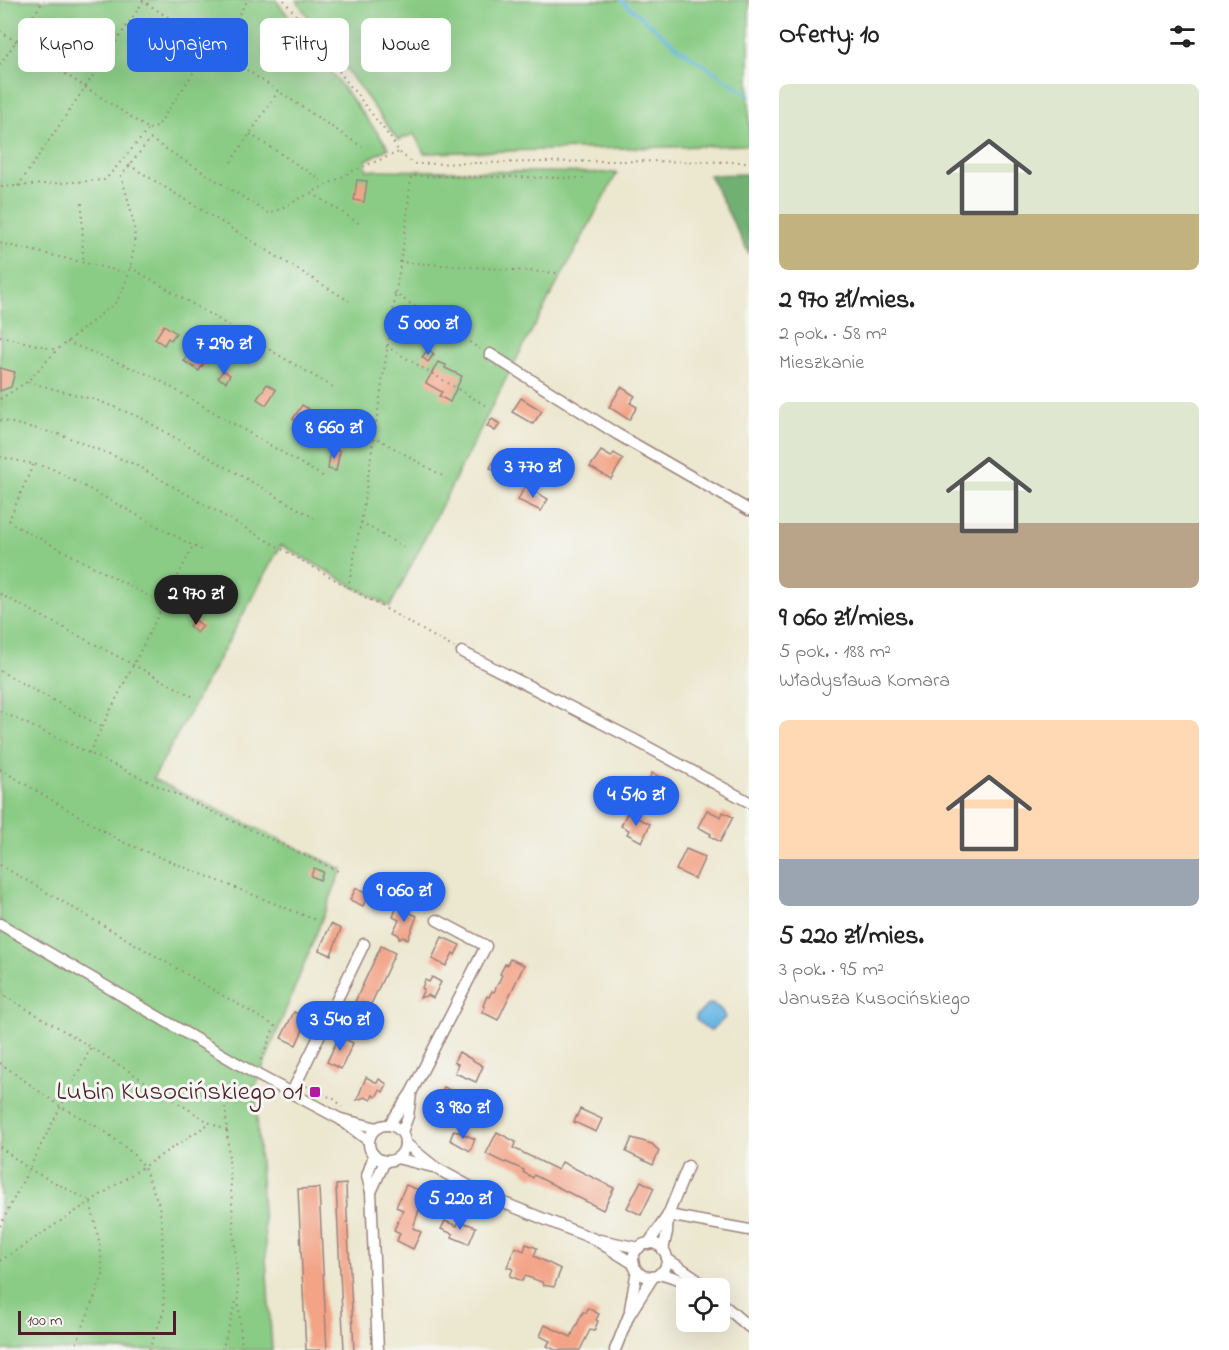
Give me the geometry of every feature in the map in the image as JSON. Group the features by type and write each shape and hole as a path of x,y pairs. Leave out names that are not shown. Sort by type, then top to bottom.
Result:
{"street":[{"path":"490,354 617,434 749,510"},
{"path":"462,652 633,739 749,802"},
{"path":"389,1125 411,1093 486,946 437,920"},
{"path":"0,924 291,1094 377,1128 389,1125 396,1127 404,1138 436,1168"},
{"path":"291,1094 364,944"},
{"path":"397,1158 403,1151 411,1093"},
{"path":"345,1115 369,1141 374,1155 367,1176 371,1192 378,1350"},
{"path":"369,1141 377,1128"},
{"path":"374,1155 385,1161 397,1158 436,1168 504,1203 594,1239 635,1267 641,1274 676,1280"},
{"path":"371,1192 385,1161"},
{"path":"629,1315 635,1267 633,1258 668,1215 688,1166"},
{"path":"668,1215 749,1230"},
{"path":"615,1350 629,1315 657,1275 664,1269 668,1215"},
{"path":"594,1239 659,1246 665,1254 695,1278"},
{"path":"730,1311 749,1327"}],"path":[{"path":"0,65 44,0"},
{"path":"236,18 248,0"},
{"path":"284,0 399,152 414,164 607,161 749,162"},
{"path":"18,186 145,1 170,18"},
{"path":"0,31 149,129"},
{"path":"248,70 362,147"},
{"path":"0,186 105,180 149,129 157,127 194,72"},
{"path":"231,162 279,90"},
{"path":"250,134 321,180"},
{"path":"0,399 27,382 57,350 116,302 123,292 135,241 134,227 121,176 150,139 270,214 354,170 399,152"},
{"path":"129,165 349,301"},
{"path":"348,588 361,522 406,226 411,176 588,178"},
{"path":"312,193 360,224"},
{"path":"82,203 83,263"},
{"path":"0,243 128,273"},
{"path":"399,262 557,273"},
{"path":"129,267 336,389"},
{"path":"394,293 490,354"},
{"path":"0,336 57,350"},
{"path":"67,342 152,376 324,477"},
{"path":"386,346 488,407"},
{"path":"27,382 88,398 139,417 314,518"},
{"path":"0,420 62,435 134,464 462,652"},
{"path":"373,436 447,478"},
{"path":"0,457 51,468 201,550"},
{"path":"33,465 9,520 14,525 164,604"},
{"path":"361,522 403,547"},
{"path":"89,753 193,546"},
{"path":"0,594 194,697"},
{"path":"0,671 102,727"},
{"path":"0,711 340,872"},
{"path":"0,769 122,842 318,921"},
{"path":"0,865 275,1026 259,1064"},
{"path":"0,993 91,1047 210,1123 228,1131"},
{"path":"0,1226 91,1047"},
{"path":"0,1063 60,1106 103,1130 131,1152 143,1165 159,1205 162,1226 165,1311 149,1350"},
{"path":"298,1082 336,1100 345,1115"},
{"path":"225,1101 242,1350"},
{"path":"0,1261 210,1123"},
{"path":"0,1147 29,1169 90,1201 100,1245 103,1275 74,1350"},
{"path":"222,1350 238,1295"}],"green space":[{"path":"0,0 276,0 290,18 260,18 260,72 331,72 389,148 365,161 367,170 617,173 509,373 390,607 281,545 153,779 342,869 255,1087 272,1350 0,1350"},
{"path":"296,0 749,0 749,145 424,153 414,134 398,140 348,72 349,18 309,18"},
{"path":"749,174 749,254 709,175"}],"water":[{"path":"709,1004 719,1008 725,1018 710,1031 696,1020 696,1016"}],"building":[{"path":"357,180 367,181 364,202 354,200"},
{"path":"164,325 176,333 171,340 168,338 164,345 155,339"},
{"path":"190,338 211,352 199,371 184,361 192,350 185,346"},
{"path":"428,349 434,354 428,362 422,357"},
{"path":"438,362 462,376 450,402 439,396 442,392 426,383"},
{"path":"0,368 15,372 11,387 0,391"},
{"path":"223,370 230,375 226,382 218,378"},
{"path":"267,384 276,390 266,405 257,399"},
{"path":"621,387 635,396 630,403 637,407 629,420 609,407"},
{"path":"521,398 542,411 533,424 512,412"},
{"path":"302,405 322,417 313,431 293,419"},
{"path":"492,419 500,424 495,431 487,426"},
{"path":"331,449 340,451 336,471 328,469"},
{"path":"601,451 611,457 614,453 623,459 611,479 590,467"},
{"path":"498,454 516,467 510,477 490,468"},
{"path":"525,486 548,499 541,511 518,500"},
{"path":"194,619 203,626 197,633 189,626"},
{"path":"652,773 670,782 664,794 646,785"},
{"path":"707,810 721,817 723,812 733,817 720,842 698,827"},
{"path":"627,813 650,824 642,842 627,834 629,830 621,826"},
{"path":"686,849 705,857 695,879 676,870"},
{"path":"314,868 323,872 320,880 311,876"},
{"path":"356,888 368,895 363,906 350,900"},
{"path":"397,907 417,916 408,939 403,937 399,939 399,935 393,932 399,920 393,917"},
{"path":"331,924 341,929 331,955 319,950"},
{"path":"442,937 460,945 446,966 432,959"},
{"path":"381,946 395,953 365,1017 351,1010"},
{"path":"510,959 524,965 498,1020 482,1012 485,1007 483,1006 487,996 489,997 492,991 494,992 502,975 500,974"},
{"path":"432,977 441,982 433,998 428,995 420,998 425,980 429,982"},
{"path":"294,1012 308,1019 296,1045 281,1038"},
{"path":"339,1036 353,1043 341,1069 327,1062"},
{"path":"459,1052 483,1066 476,1082 455,1073 458,1064 454,1062"},
{"path":"366,1077 377,1083 379,1079 387,1084 383,1092 380,1090 376,1097 373,1095 371,1100 365,1097 357,1100"},
{"path":"444,1087 455,1093 444,1116 432,1110"},
{"path":"580,1109 602,1119 596,1132 574,1122"},
{"path":"454,1130 475,1139 470,1151 450,1140"},
{"path":"497,1132 516,1142 513,1148 558,1170 562,1162 614,1188 603,1210 534,1175 533,1178 523,1172 524,1170 486,1154"},
{"path":"632,1138 652,1144 659,1151 653,1165 626,1152"},
{"path":"641,1181 654,1188 641,1215 627,1208"},
{"path":"346,1184 354,1350 344,1350 340,1273 336,1185"},
{"path":"406,1185 441,1199 433,1216 419,1210 413,1228 421,1232 413,1249 397,1241 400,1233 394,1230 403,1210 396,1207"},
{"path":"319,1188 327,1350 306,1350 298,1189"},
{"path":"445,1221 457,1226 459,1221 476,1227 469,1244 452,1237 453,1234 441,1229"},
{"path":"526,1244 537,1248 534,1256 561,1269 554,1287 543,1285 542,1282 525,1276 522,1281 510,1276 513,1269 507,1267 515,1247 524,1251"},
{"path":"588,1308 599,1314 596,1320 598,1321 594,1331 590,1330 580,1350 555,1350 547,1346 550,1341 540,1336 545,1325 571,1337 583,1312 586,1313"}],"waterway":[{"path":"621,0 680,49 749,95"}],"place":[{"name":"Lubin Kusocińskiego 01","path":"315,1092"}]}
